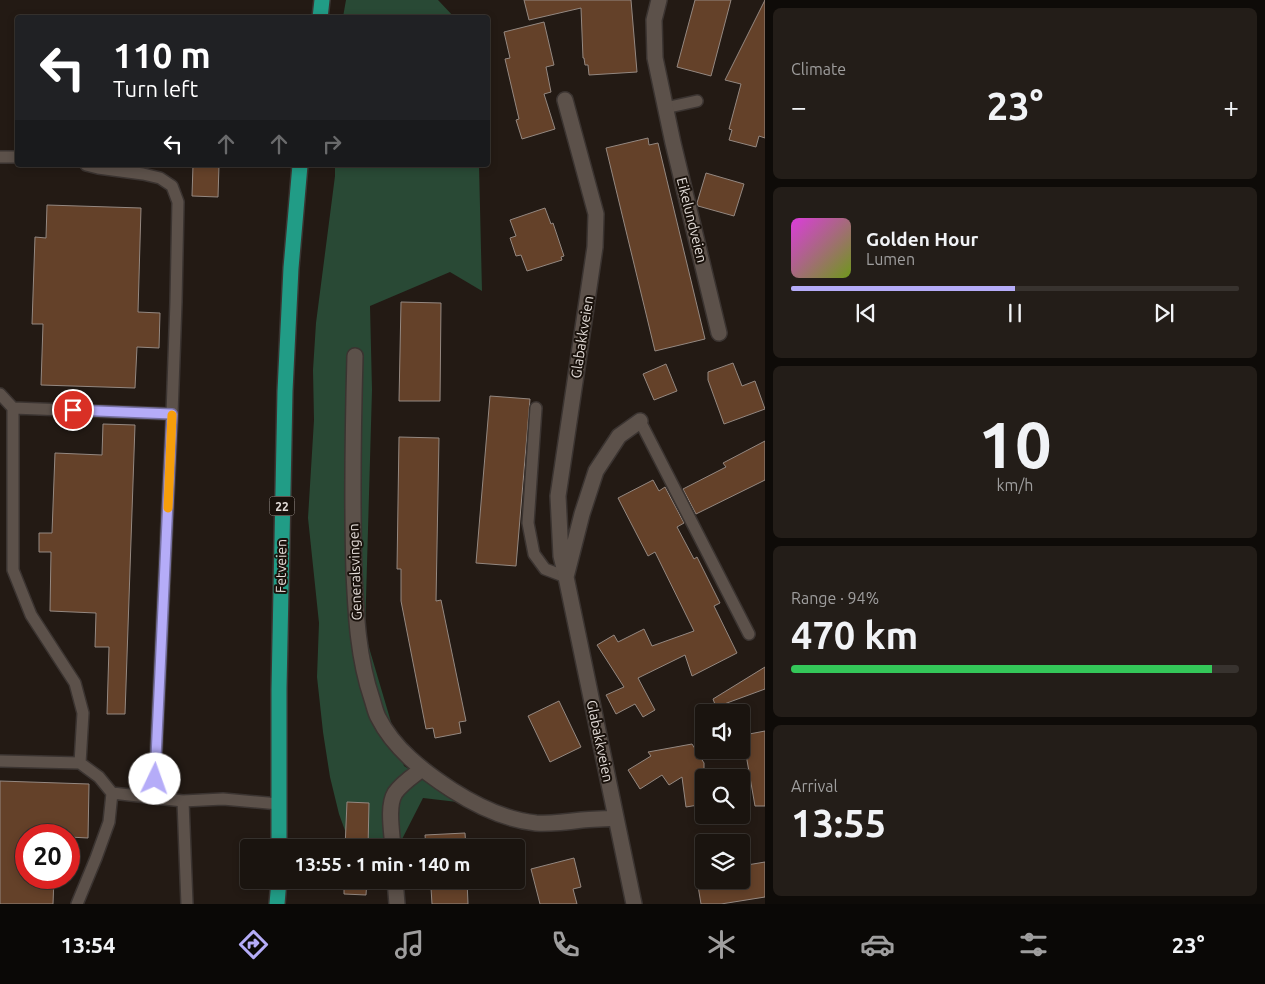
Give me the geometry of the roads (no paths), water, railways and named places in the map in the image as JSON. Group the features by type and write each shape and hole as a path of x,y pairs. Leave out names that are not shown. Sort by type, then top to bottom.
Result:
{"highway":[{"path":"320,15 322,0"},
{"name":"Fetveien","path":"279,839 279,679 286,382 290,268 300,167"}],"street":[{"name":"Eikelundveien","path":"659,0 654,20 655,58 665,108 719,332"},
{"name":"Glabakkveien","path":"565,100 596,214 595,247 558,496 561,556 634,904"},
{"name":"Generalsvingen","path":"355,356 352,447 355,599 361,656 368,687 378,716 398,747 422,769 461,795 493,811 512,819 536,823 616,818"},
{"name":"Glabakkveien","path":"566,577 582,514 596,471 619,436 640,421"},
{"path":"393,839 391,802 395,792 422,769"},
{"path":"396,889 397,904"}],"lane":[{"path":"665,108 697,101"},
{"path":"0,157 15,158"},
{"path":"94,167 160,178 172,186 178,202 172,414 154,798"},
{"path":"0,394 13,408 13,570 31,615 75,683 83,713 80,763"},
{"path":"13,408 172,414"},
{"path":"536,408 528,523 534,554 545,569 566,577"},
{"name":"Glabakkveien","path":"640,421 749,634"},
{"path":"0,761 80,763 99,777 112,793 183,801 223,799 280,804"},
{"path":"77,904 96,858 108,822 112,793"},
{"path":"183,801 187,904"}]}
